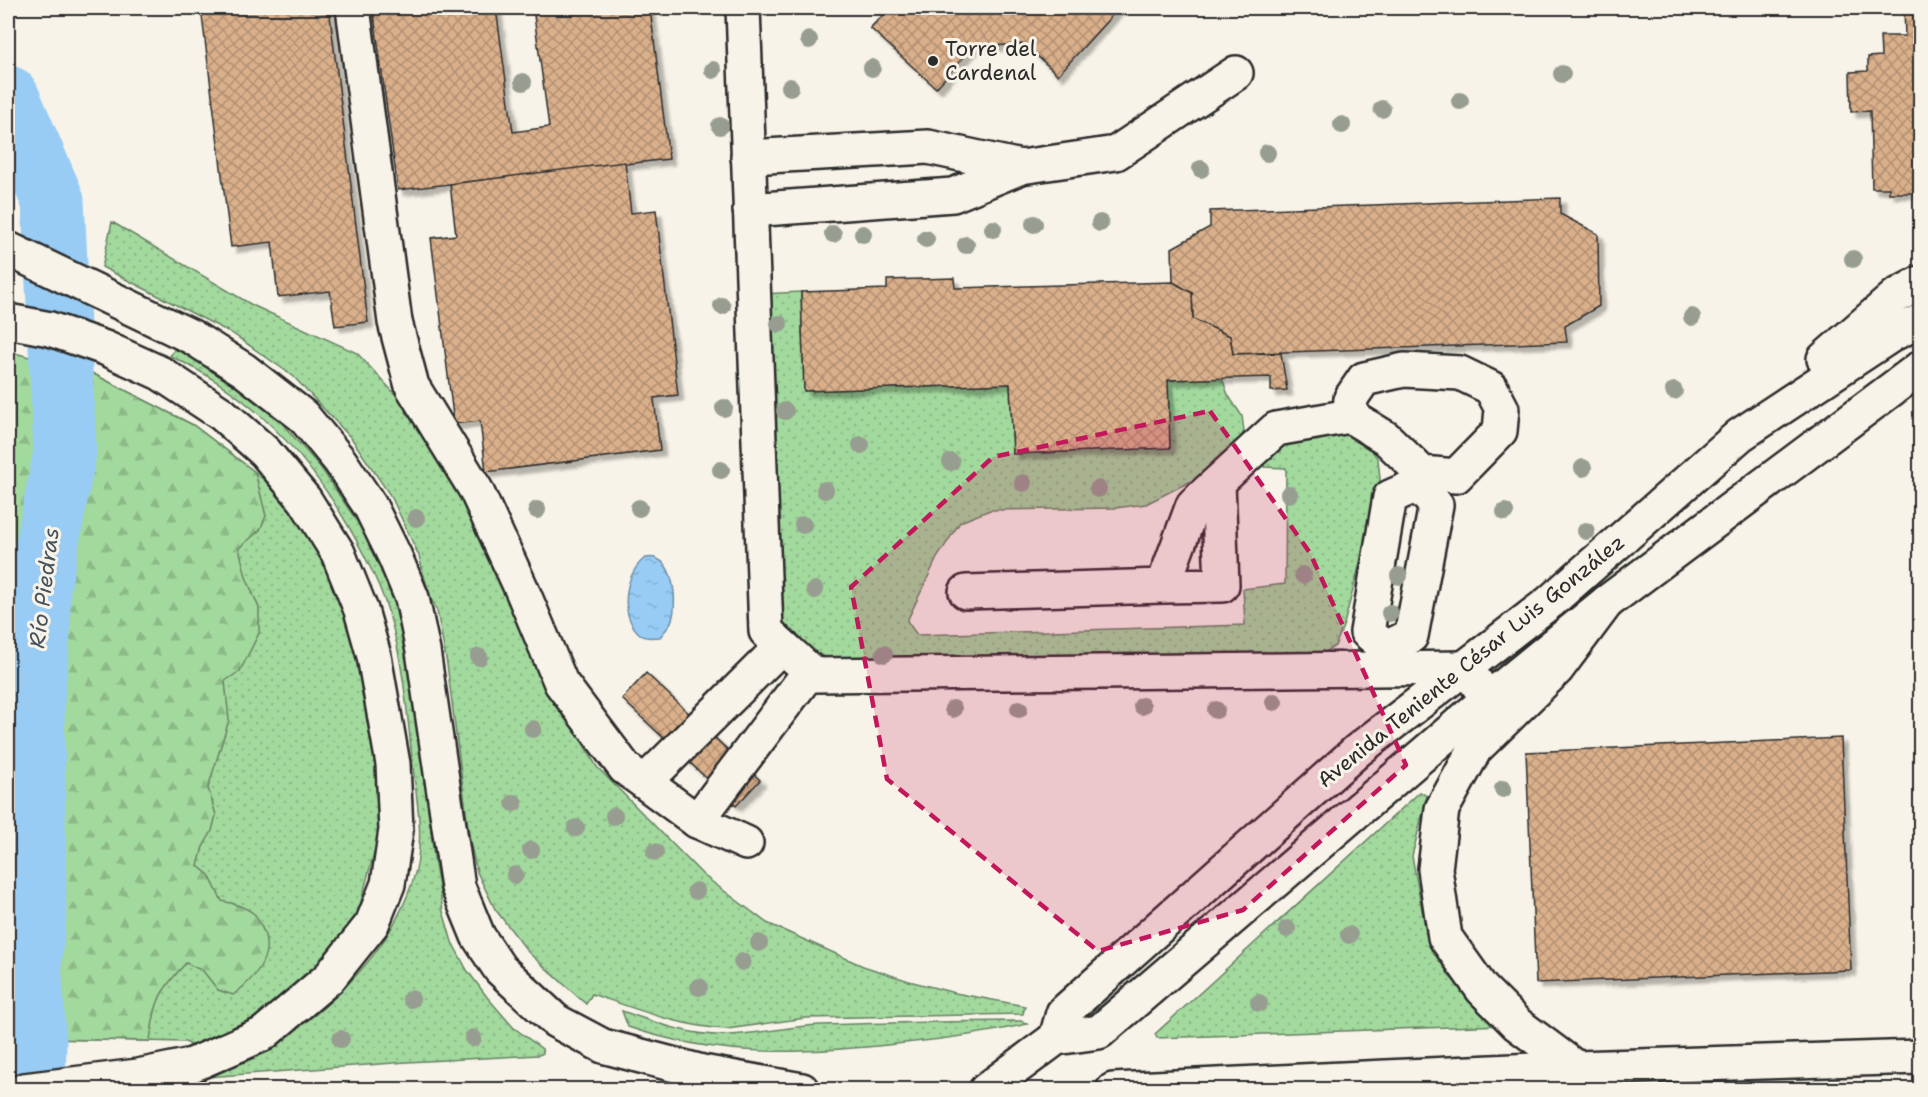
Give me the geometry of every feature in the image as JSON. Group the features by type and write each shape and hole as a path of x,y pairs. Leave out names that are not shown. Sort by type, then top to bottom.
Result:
{"main road":[{"path":"353,8 395,321 412,386 476,490 561,683 624,768 697,821 747,843"},
{"path":"743,8 766,631 782,646 814,675 1384,658 1466,668 1488,699"},
{"path":"750,210 953,195 1021,167 1116,153 1236,73"},
{"path":"748,157 928,147 1021,167"},
{"path":"8,249 192,337 244,370 303,416 340,461 370,506 395,556 412,598 423,651 458,887 478,936 500,969 556,1021 603,1046 702,1072 802,1089"},
{"path":"1740,435 1908,289 1920,267"},
{"path":"8,321 50,328 105,348 160,372 222,414 265,452 305,500 338,553 361,610 380,682 393,764 396,830 388,884 372,924 328,978 262,1034 192,1065 138,1076 24,1089"},
{"name":"Avenida Teniente César Luis González","path":"1056,1038 1063,1013 1358,750 1550,602 1740,435 1893,334 1920,321"},
{"name":"Avenida Teniente César Luis González","path":"986,1089 1056,1038 1099,1032 1488,699 1607,602 1920,368"},
{"path":"1350,416 1351,398 1364,379 1404,370 1460,373 1491,388 1502,409 1500,431 1456,476 1420,479 1390,497 1367,632 1384,658"},
{"path":"1163,586 1194,505 1276,429 1350,416 1386,438 1420,479 1436,505 1411,636 1384,658"},
{"path":"966,592 1222,585 1218,483"},
{"path":"1576,1068 1517,1024 1482,989 1445,938 1435,870 1442,809 1475,749 1557,669 1607,602"},
{"path":"645,782 782,646"},
{"path":"697,821 810,671"},
{"path":"1113,1089 1576,1068 1920,1057"}],"highlighted area":[{"path":"1210,411 1310,553 1406,765 1243,910 1098,951 887,779 851,587 993,457"}],"green space":[{"path":"112,222 252,305 357,353 410,410 477,520 560,705 597,767 703,875 767,923 863,966 955,993 1025,1006 1023,1014 806,1018 727,1029 676,1021 592,994 586,1004 529,953 495,909 477,872 470,842 447,664 437,611 429,595 419,556 392,498 352,439 293,376 233,334 102,267"},
{"path":"801,292 804,391 1010,384 1013,454 1170,448 1168,380 1222,378 1228,395 1242,416 1244,431 1236,447 1223,460 1193,480 1146,504 1115,508 990,510 960,522 937,558 907,621 917,635 1245,625 1243,589 1285,584 1286,468 1264,467 1264,458 1286,440 1316,434 1349,434 1367,444 1378,459 1380,479 1344,624 1335,646 1319,656 833,661 811,650 777,622 762,294"},
{"path":"176,347 228,377 272,412 321,468 369,539 386,576 406,638 434,858 443,911 452,942 467,970 487,997 513,1027 542,1049 543,1053 207,1077 205,1073 281,1039 322,1009 360,971 390,930 409,892 418,858 419,821 398,649 387,606 368,562 328,494 284,439 259,414 231,392 170,356"},
{"path":"8,351 43,361 53,381 56,429 29,628 25,739 28,847 25,1003 28,1039 8,1044"},
{"path":"80,367 193,425 255,472 296,508 344,602 366,675 375,744 381,826 358,913 320,966 269,1012 204,1051 185,1042 48,1039 47,824 41,773 43,728 41,676 47,633 47,593 70,483 73,429 70,404 72,378"},
{"path":"80,367 193,425 255,472 266,516 260,530 239,548 246,577 259,608 259,633 240,671 225,681 229,720 208,788 216,815 198,866 209,875 222,901 242,907 255,915 265,935 265,955 256,973 233,995 218,990 203,971 186,963 169,982 159,998 150,1041 48,1039 47,824 41,773 43,728 41,676 47,633 47,593 70,483 73,429 70,404 72,378"},
{"path":"1420,792 1427,796 1412,856 1425,926 1449,976 1502,1025 1157,1038 1155,1034"},
{"path":"622,1011 675,1028 715,1035 820,1025 997,1021 1022,1021 1027,1024 951,1038 869,1047 765,1051 697,1045 663,1037 628,1027"}],"water":[{"path":"645,558 654,558 662,562 667,568 673,586 673,615 670,624 660,637 641,635 629,618 626,596 628,585 632,574"}],"building":[{"path":"201,8 329,8 368,322 335,326 330,291 278,297 272,242 231,247"},
{"path":"373,8 496,8 513,132 549,127 533,8 650,8 669,159 398,190"},
{"name":"Torre del Cardenal","path":"890,8 1118,9 1058,75 1024,44 973,47 936,88 870,28"},
{"path":"1904,8 1920,8 1920,185 1916,186 1916,193 1889,193 1889,188 1872,188 1870,111 1851,112 1850,72 1868,71 1868,57 1881,56 1880,36 1905,36"},
{"path":"625,162 631,213 656,210 678,395 654,398 660,450 486,472 480,421 454,424 431,238 456,235 450,184"},
{"path":"1560,198 1560,214 1598,234 1599,306 1565,326 1567,342 1233,354 1230,336 1193,319 1192,293 1173,282 1172,248 1210,227 1210,211"},
{"path":"954,278 955,288 1173,282 1192,293 1193,319 1230,336 1233,354 1281,353 1287,390 1271,391 1271,377 1168,380 1170,448 1013,454 1010,384 804,391 801,292 887,289 887,280"},
{"path":"646,673 760,780 736,806 622,699"},
{"path":"1841,738 1851,970 1536,983 1526,752"}],"waterway":[{"name":"Río Piedras","path":"8,97 53,201 65,452 39,587 39,633 33,700 35,917 30,961 35,1043 34,1090"}],"place":[{"name":"Torre del Cardenal","path":"933,61"}]}
